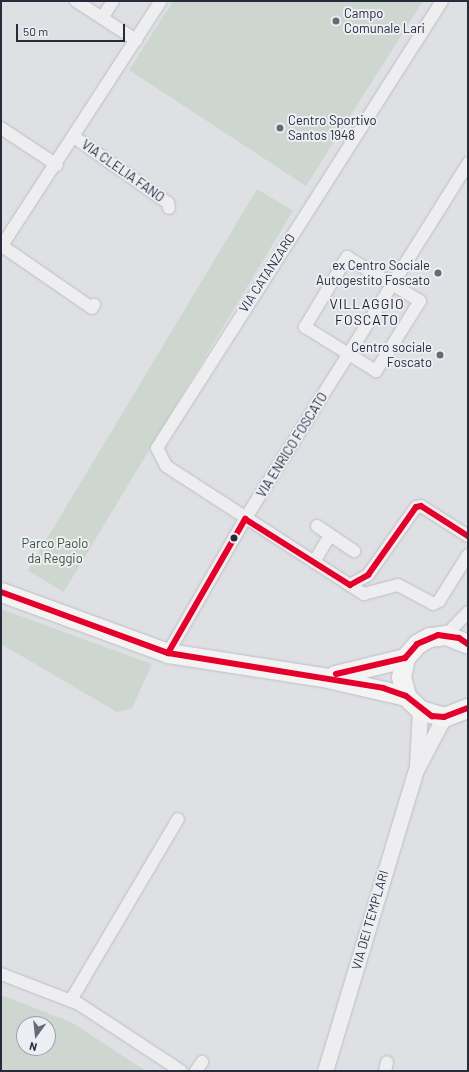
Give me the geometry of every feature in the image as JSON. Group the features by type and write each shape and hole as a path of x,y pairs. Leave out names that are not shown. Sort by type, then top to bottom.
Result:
{"main road":[{"path":"1,592 168,653 323,677 406,696"},
{"path":"468,644 446,635 417,644 406,658 401,677 406,696 420,710 444,717 468,708"},
{"path":"323,677 406,658"}],"street":[{"path":"76,1 136,40"},
{"path":"102,18 113,1"},
{"name":"VIA CLELIA FANO","path":"94,305 92,308 2,246 56,165 161,1"},
{"name":"VIA CATANZARO","path":"442,1 159,440 160,459 166,466 245,519 350,586 369,594 388,585 398,585 434,604 439,601 468,555"},
{"path":"1,128 56,165"},
{"name":"VIA CLELIA FANO","path":"74,137 168,203 169,208"},
{"name":"VIA ENRICO FOSCATO","path":"168,653 245,519 468,163"},
{"path":"347,257 420,301 376,371 349,354 305,327 347,257"},
{"path":"350,586 368,575 416,507 420,506 468,536"},
{"path":"317,526 354,551"},
{"path":"314,562 330,535"},
{"path":"446,635 468,612"},
{"path":"416,770 420,710"},
{"path":"416,770 444,717"},
{"name":"VIA DEI TEMPLARI","path":"325,1071 416,770"},
{"path":"71,1000 178,819"},
{"path":"1,974 71,1000 181,1071"}],"green space":[{"name":"Centro Sportivo Santos 1948","path":"173,1 423,1 306,186 129,70"},
{"name":"Parco Paolo da Reggio","path":"257,189 293,211 64,592 28,570"},
{"path":"1,609 152,664 132,708 117,712 1,644"},
{"path":"1,995 55,1016 16,1016 16,1056 56,1056 56,1016 71,1022 146,1071 1,1071"}],"transit line":[{"path":"168,653 245,519 350,585 368,575 416,507 421,506 468,536"},
{"path":"1,592 168,653 383,688 406,696 432,716 444,717 468,708"},
{"path":"336,674 405,658 417,644 438,635 459,638 468,644"}],"place":[{"name":"Campo Comunale Lari","path":"336,21"},
{"name":"Centro Sportivo Santos 1948","path":"280,128"},
{"name":"ex Centro Sociale Autogestito Foscato","path":"438,273"},
{"name":"Centro sociale Foscato","path":"440,355"}],"district":[{"name":"VILLAGGIO FOSCATO","path":"367,312"}]}
